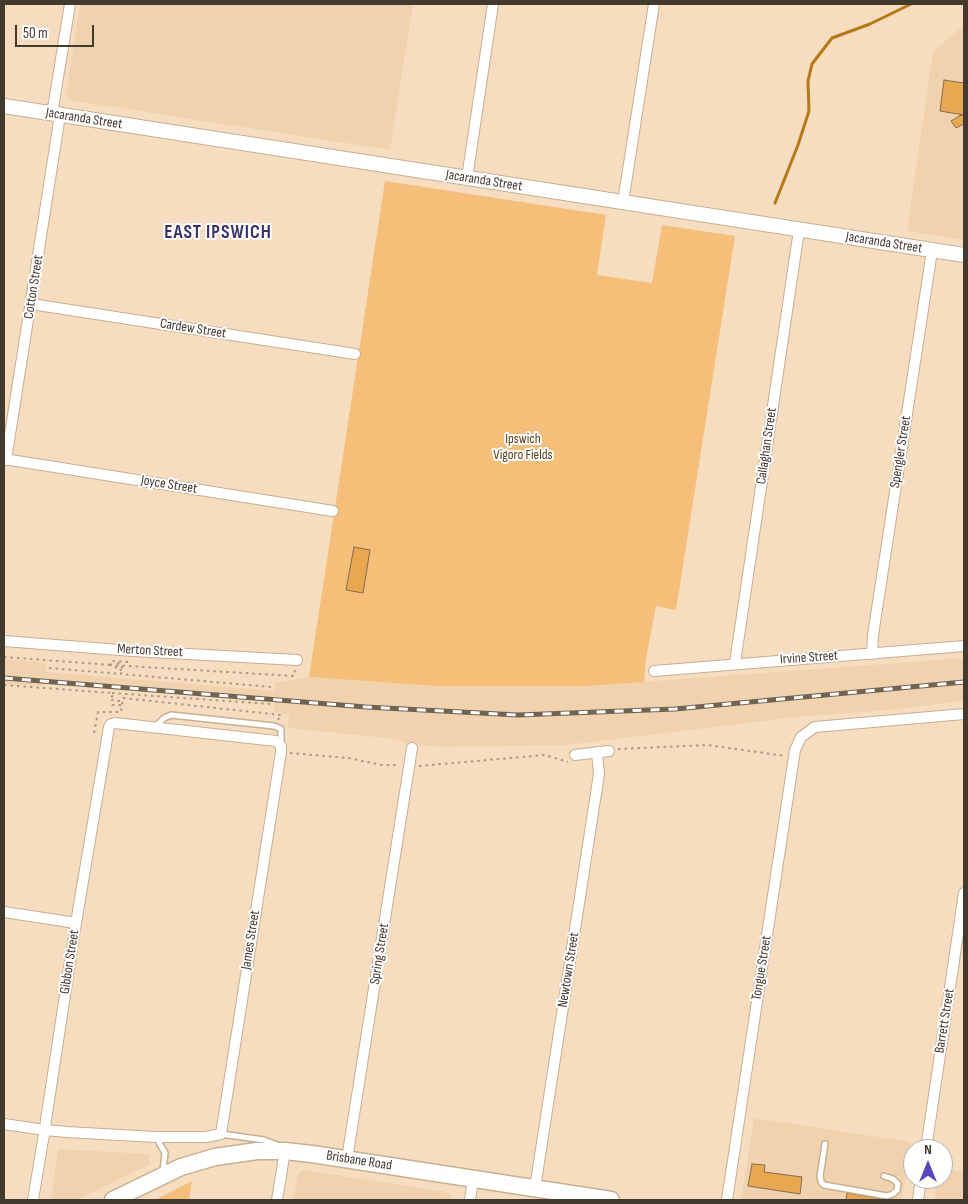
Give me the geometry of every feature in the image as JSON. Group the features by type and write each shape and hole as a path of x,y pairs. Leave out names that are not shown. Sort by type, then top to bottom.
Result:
{"main road":[{"name":"Brisbane Road","path":"113,1200 162,1176 202,1160 228,1154 285,1151 611,1200"}],"street":[{"name":"Cotton Street","path":"5,460 31,304 70,4"},
{"path":"467,178 493,4"},
{"path":"623,202 654,4"},
{"name":"Jacaranda Street","path":"4,106 964,256"},
{"name":"Callaghan Street","path":"735,663 799,230"},
{"name":"Spengler Street","path":"872,654 932,250"},
{"name":"Cardew Street","path":"31,304 356,354"},
{"name":"Joyce Street","path":"5,460 333,511"},
{"name":"Merton Street","path":"4,640 133,651 297,660"},
{"name":"Irvine Street","path":"654,671 964,646"},
{"name":"Tongue Street","path":"727,1200 795,750 801,737 815,726 964,714"},
{"name":"Gibbon Street","path":"34,1200 76,922 108,735 111,724 115,723 155,727"},
{"path":"155,727 276,741 281,746"},
{"name":"James Street","path":"222,1134 281,746"},
{"name":"Spring Street","path":"347,1159 412,748"},
{"path":"573,759 597,752 612,752"},
{"name":"Newtown Street","path":"535,1188 599,774 597,752"},
{"name":"Barrett Street","path":"927,1139 964,893"},
{"path":"4,912 76,922"},
{"path":"4,1124 45,1130 155,1136 200,1137 222,1134"},
{"path":"277,1200 285,1151"},
{"path":"470,1200 473,1179"}],"lane":[{"path":"155,727 164,718 171,715 274,726 281,729 281,746"},
{"path":"222,1134 264,1140 285,1151"},
{"path":"155,1136 162,1146 165,1156 162,1176"},
{"path":"825,1144 820,1176 821,1182 824,1185 887,1196 897,1190 898,1184 893,1179 884,1176"}],"path":[{"path":"4,657 294,676 297,660"},
{"path":"111,665 112,661 128,662"},
{"path":"122,665 116,663 116,669 122,670"},
{"path":"121,674 122,665"},
{"path":"49,668 272,687"},
{"path":"4,685 270,704"},
{"path":"112,693 112,704 122,705"},
{"path":"123,698 281,715 274,726"},
{"path":"112,700 120,701"},
{"path":"612,752 619,749 708,745 794,758"},
{"path":"290,753 348,758 382,765 399,765"},
{"path":"417,766 545,755 573,759"}],"shaded area":[{"path":"80,4 413,4 390,150 69,100 66,94"},
{"path":"964,26 964,240 907,231 933,51"},
{"path":"964,658 964,701 889,710 795,717 567,745 440,747 405,743 396,739 288,728 289,715 274,712 274,702 44,684 44,686 4,684 4,659 46,663 46,672 274,691 275,683 309,677 435,686 586,686"},
{"path":"754,1118 903,1141 904,1189 902,1200 741,1200"},
{"path":"58,1149 149,1154 150,1164 77,1200 51,1200"},
{"path":"303,1170 446,1192 450,1193 453,1200 293,1200 298,1174"},
{"path":"953,1170 964,1172 964,1200 934,1200 936,1189 953,1189"}],"green space":[{"name":"Ipswich Vigoro Fields","path":"385,181 606,215 597,275 652,283 662,225 735,236 676,610 656,606 646,659 644,682 586,686 435,686 309,677"},
{"path":"192,1181 189,1200 155,1200"}],"building":[{"path":"944,80 964,83 964,115 940,111"},
{"path":"964,115 964,124 956,128 951,121"},
{"path":"354,547 370,550 363,593 346,590"},
{"path":"752,1164 765,1165 764,1172 802,1177 800,1194 748,1186"},
{"path":"847,1193 866,1196 889,1200 846,1200"}],"waterway":[{"path":"775,203 809,111 808,81 812,64 832,38 870,24 911,4"}],"railway":[{"path":"4,678 366,707 518,715 675,709 964,682"}],"district":[{"name":"EAST IPSWICH","path":"218,233"}]}
